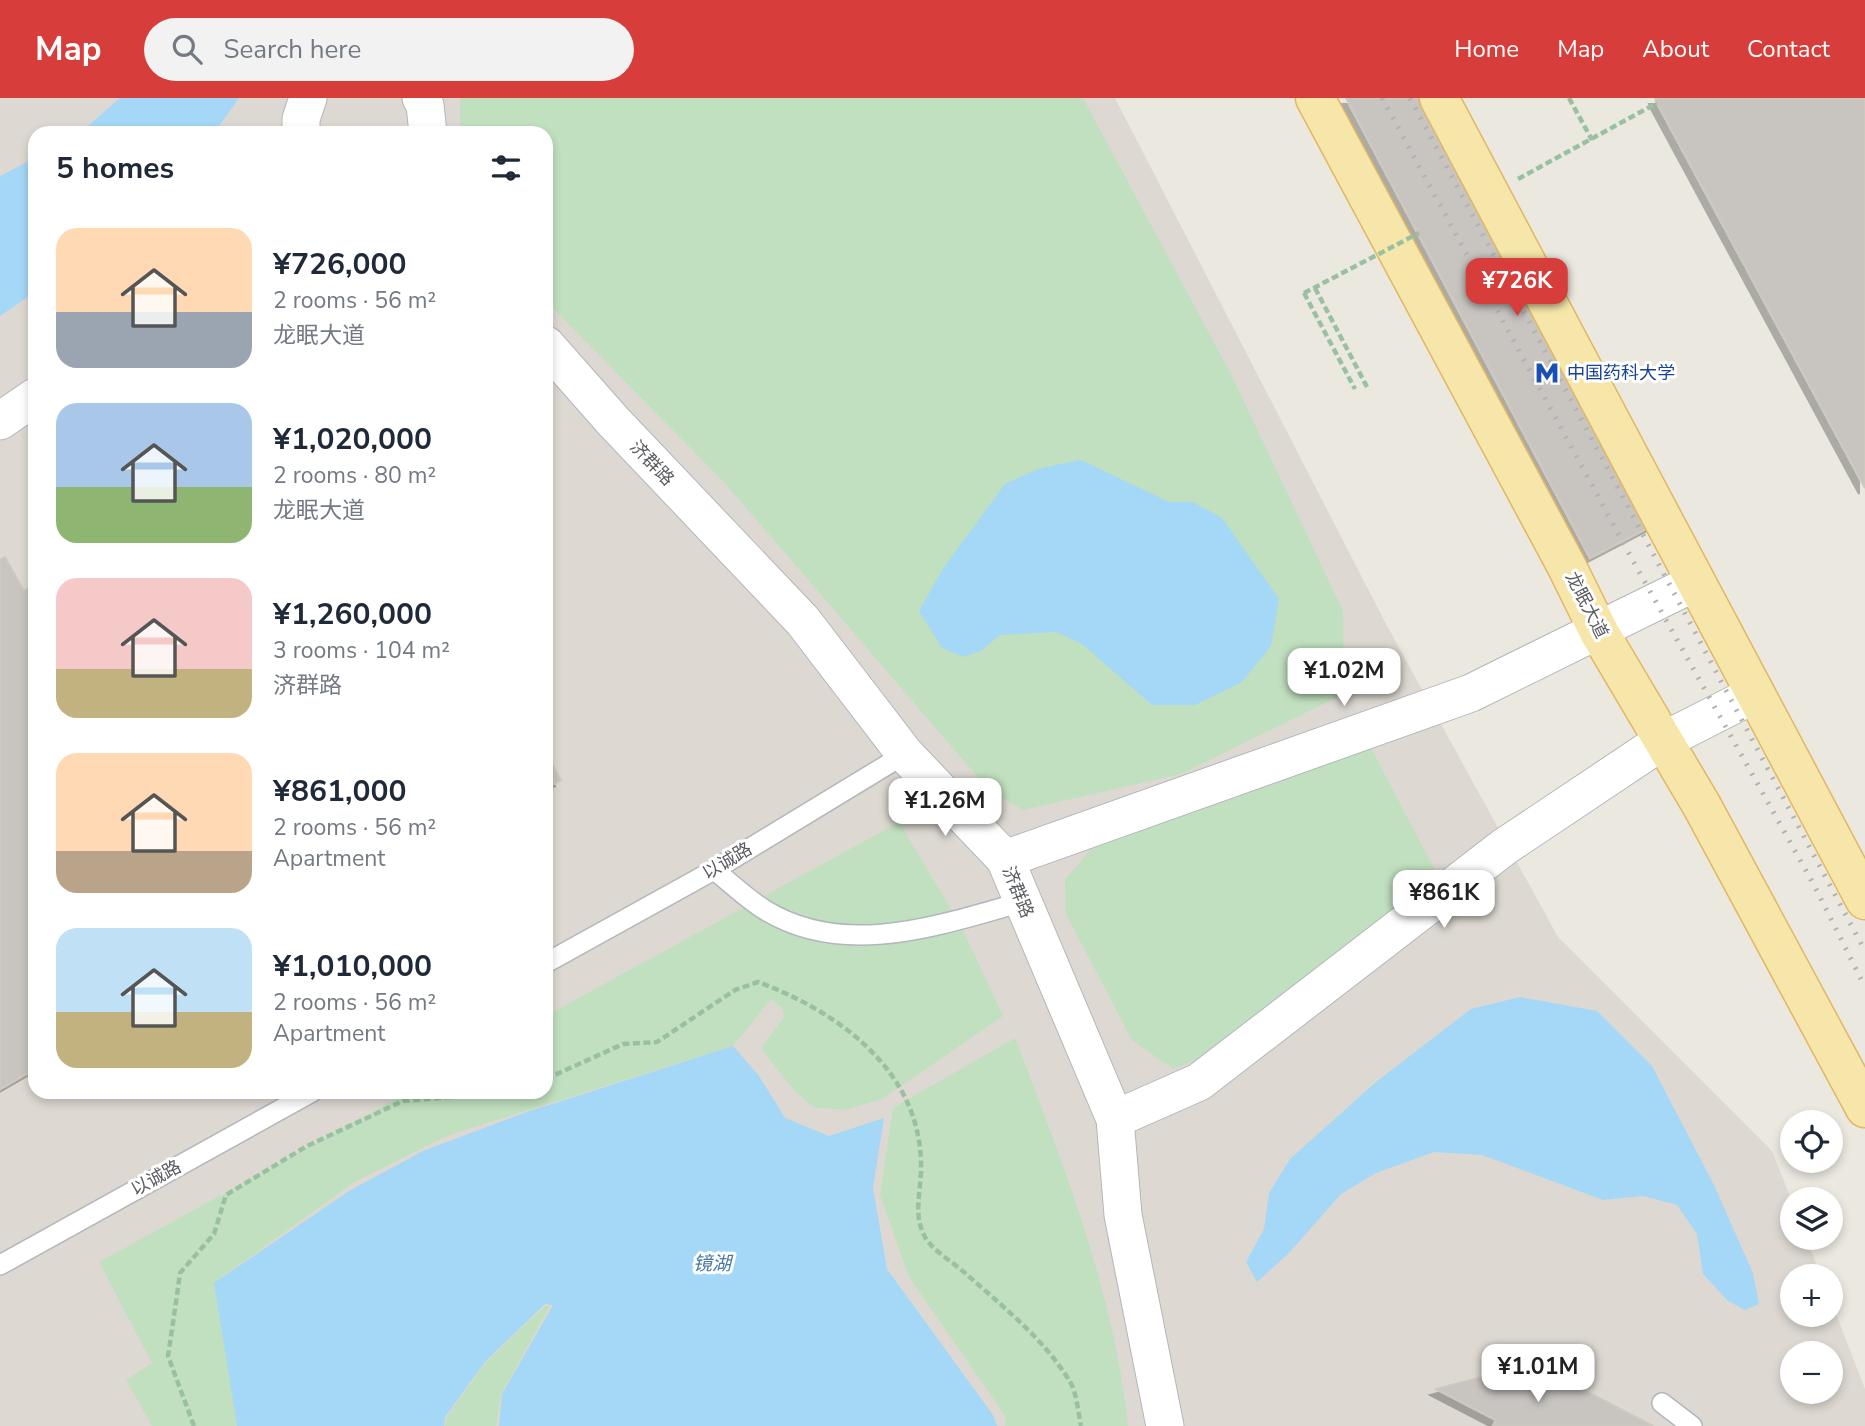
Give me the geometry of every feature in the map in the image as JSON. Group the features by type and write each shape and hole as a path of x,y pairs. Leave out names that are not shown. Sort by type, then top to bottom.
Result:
{"main road":[{"name":"龙眠大道","path":"1315,98 1553,540 1599,632 1661,742 1702,806 1865,1108"},
{"path":"1439,98 1696,582 1753,695 1865,900"}],"street":[{"path":"301,126 308,98"},
{"path":"421,98 425,105 427,126"},
{"name":"济群路","path":"553,353 612,421 803,621 905,754 1005,859 1115,1119 1123,1215 1165,1426"},
{"path":"0,421 28,402"},
{"path":"1005,859 1471,693 1696,582"},
{"path":"1115,1119 1199,1082 1504,847 1661,742 1753,695"}],"lane":[{"name":"以诚路","path":"553,959 714,870 905,754"},
{"path":"714,870 766,911 805,927 837,933 883,936 934,927 1022,902"},
{"name":"以诚路","path":"0,1265 299,1099"},
{"path":"1662,1403 1692,1426"}],"path":[{"path":"1569,98 1592,140"},
{"path":"1513,182 1657,103"},
{"path":"1355,389 1304,293 1419,233"},
{"path":"1315,288 1367,387"},
{"path":"553,1076 623,1044 657,1042 735,990 758,982 788,993 841,1026 892,1072 918,1124 922,1165 917,1210 925,1238 1036,1339 1070,1381 1082,1426"},
{"path":"194,1426 169,1356 174,1316 180,1273 214,1234 226,1195 307,1146 403,1101 427,1099"}],"shaded area":[{"path":"0,98 1115,98 1385,622 1558,937 1772,1151 1786,1187 1780,1187 1780,1250 1811,1250 1816,1264 1780,1264 1780,1327 1841,1327 1865,1389 1865,1426 0,1426"}],"green space":[{"path":"460,98 1083,98 1232,376 1343,611 1344,694 1181,774 1023,810 990,791 723,481 553,308 553,126 460,126"},
{"path":"1371,748 1439,878 1216,1052 1173,1069 1132,1040 1066,914 1065,880 1091,849"},
{"path":"899,822 961,926 1003,1016 882,1099 844,1110 813,1107 795,1091 761,1049 784,1017 783,1009 771,999 733,1046 449,1135 356,1181 214,1283 237,1426 152,1426 126,1380 152,1363 99,1262 396,1099 553,1099 553,1012"},
{"path":"1015,1038 1068,1180 1099,1277 1121,1376 1128,1426 1005,1426 1006,1417 909,1277 880,1195 893,1108"},
{"path":"545,1306 550,1306 501,1394 496,1426 445,1426 446,1418 486,1362"}],"water":[{"path":"120,98 239,98 219,126 88,126"},
{"path":"28,162 28,297 0,316 0,176"},
{"path":"1081,460 1169,502 1193,502 1222,518 1279,599 1271,646 1242,682 1195,705 1152,705 1082,644 1056,632 1000,635 981,651 963,657 942,648 919,611 944,567 1005,484 1041,468"},
{"path":"1520,997 1597,1011 1652,1066 1714,1185 1753,1273 1759,1304 1745,1310 1728,1301 1703,1274 1697,1234 1677,1205 1643,1196 1603,1200 1482,1155 1434,1152 1376,1173 1341,1194 1288,1254 1257,1282 1246,1262 1264,1229 1269,1193 1290,1159 1376,1082 1471,1009"},
{"name":"镜湖","path":"733,1046 759,1076 785,1118 829,1136 884,1118 873,1188 887,1269 993,1415 997,1426 499,1426 502,1394 553,1305 545,1304 485,1362 445,1417 444,1426 237,1426 214,1283 349,1191 423,1151 521,1114"}],"building":[{"name":"中国药科大学","path":"1346,98 1455,98 1678,512 1590,558"},
{"path":"1655,98 1865,98 1865,488 1657,103"},
{"path":"5,557 24,591 28,588 28,1073 0,1089 0,560"},
{"path":"553,766 561,780 553,784"},
{"path":"1482,1377 1576,1386 1653,1426 1493,1426 1496,1420 1436,1389"}],"railway":[{"path":"1382,98 1632,559 1814,885 1865,987"},
{"path":"1410,98 1865,951"}],"place":[{"name":"中国药科大学","path":"1547,373"}]}
